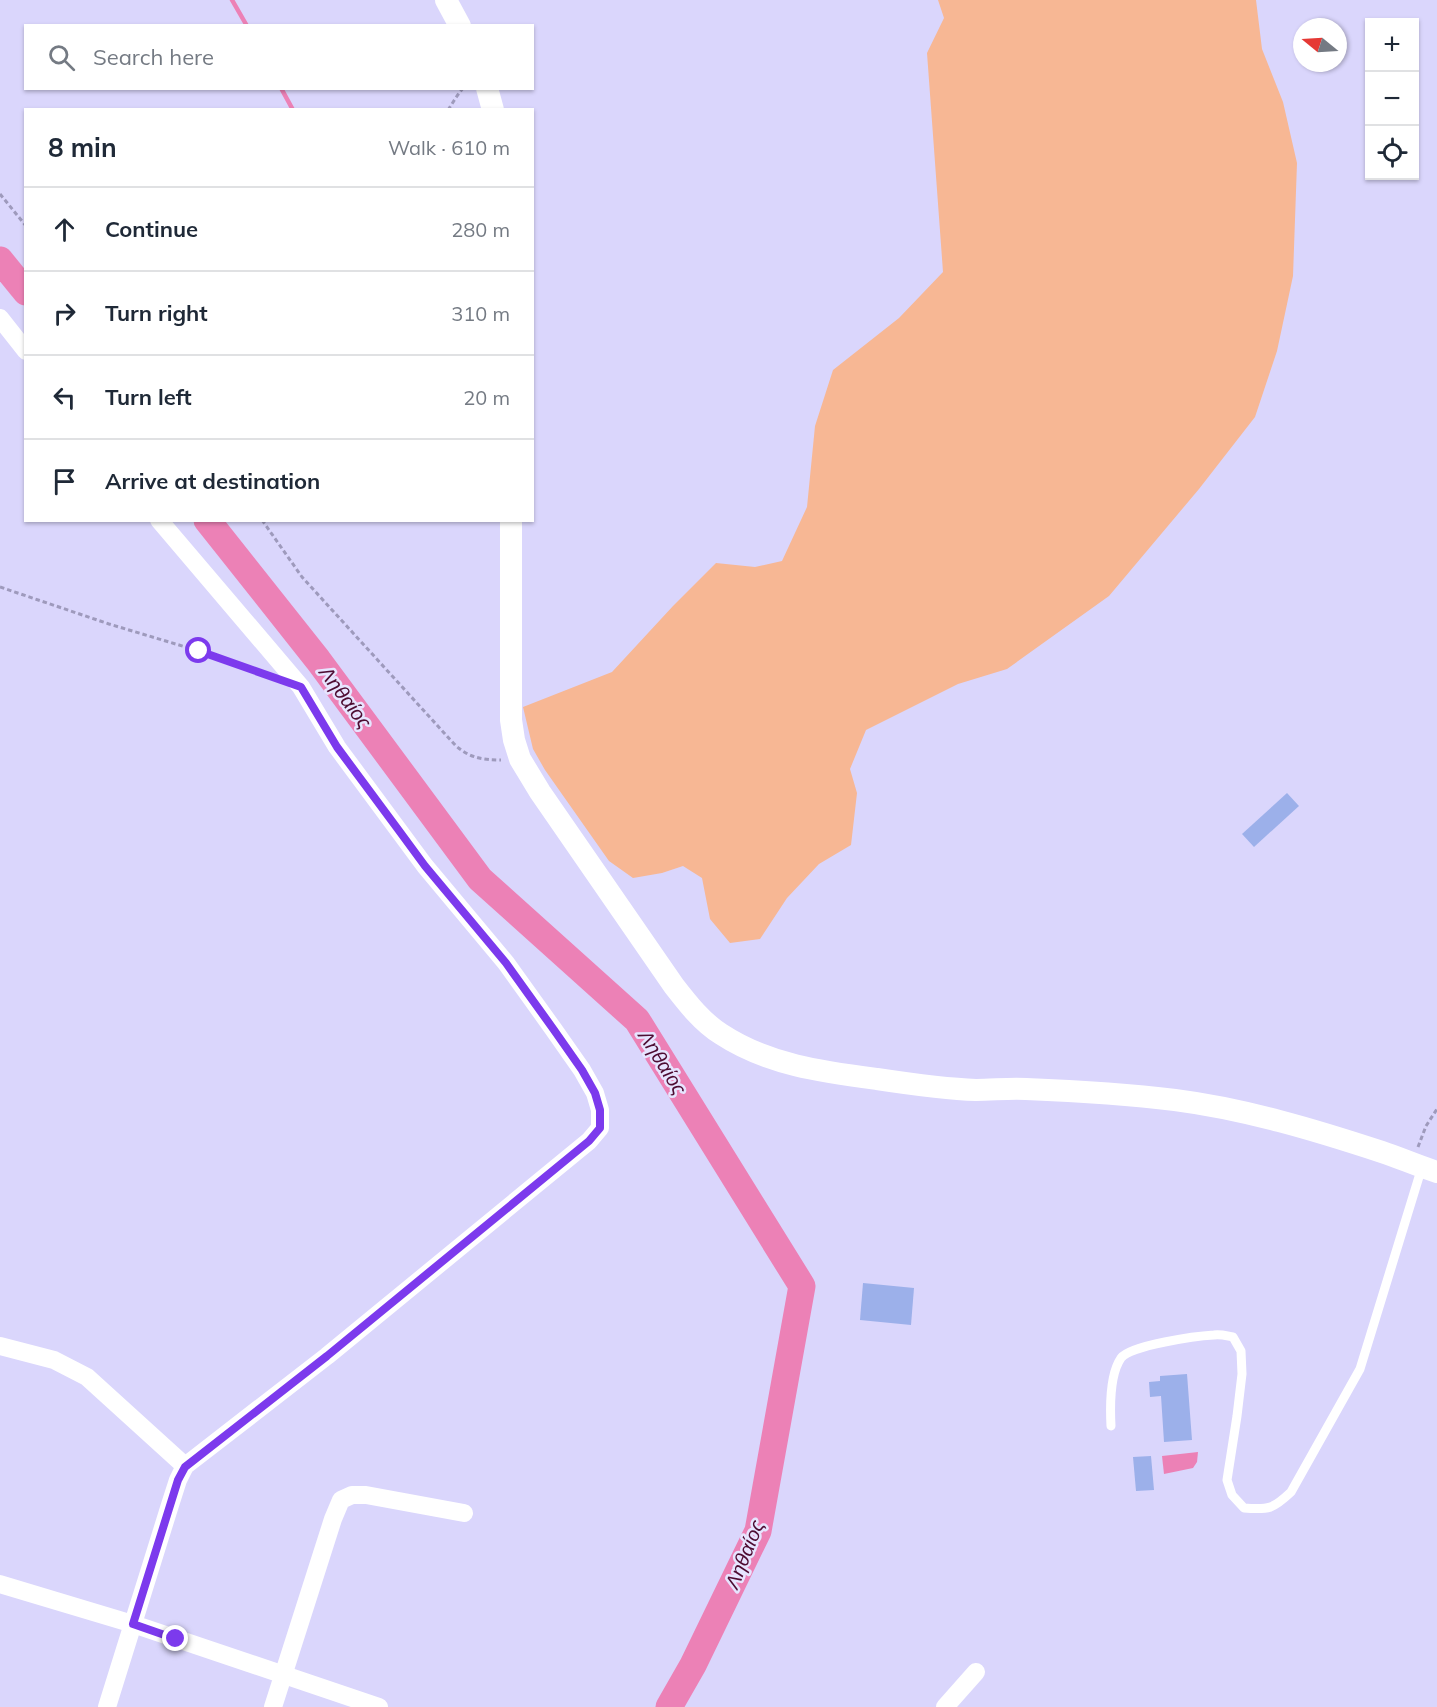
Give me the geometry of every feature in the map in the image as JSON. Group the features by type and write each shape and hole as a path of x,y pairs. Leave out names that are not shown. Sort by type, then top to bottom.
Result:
{"street":[{"path":"446,0 459,24"},
{"path":"488,90 493,108"},
{"path":"0,318 24,348"},
{"path":"106,1707 172,1497 185,1467 327,1356 589,1141 600,1128 600,1110 595,1093 582,1070 506,963 425,866 357,775 337,747 301,687 161,522"},
{"path":"511,522 510,712 514,740 520,759 540,792 674,986 708,1025 722,1035 790,1065 831,1073 943,1089 1060,1090 1216,1106 1325,1134 1423,1167"},
{"path":"0,1346 54,1360 87,1377 185,1467"},
{"path":"273,1707 320,1556 341,1500 352,1495 366,1495 464,1514"},
{"path":"0,1584 133,1624 379,1707"},
{"path":"945,1707 976,1672"}],"lane":[{"path":"1111,1426 1110,1406 1114,1376 1122,1357 1136,1349 1179,1340 1217,1334 1233,1337 1241,1351 1242,1374 1227,1480 1232,1495 1244,1508 1259,1509 1276,1506 1291,1492 1360,1369 1423,1167"}],"path":[{"path":"449,108 462,90"},
{"path":"0,194 24,224"},
{"path":"263,522 302,577 456,746 477,759 520,759"},
{"path":"0,586 270,676"},
{"path":"1423,1167 1426,1126 1437,1109"}],"shaded area":[{"path":"938,0 1256,0 1262,49 1283,102 1297,163 1293,276 1277,351 1255,417 1199,489 1109,596 1007,669 958,684 866,730 850,769 857,793 851,845 819,864 787,898 760,939 730,943 710,919 702,878 683,866 662,873 633,878 609,861 545,770 533,749 523,707 612,672 716,563 755,567 782,561 807,507 815,426 833,370 899,318 943,272 927,53 944,18"},
{"path":"1198,1452 1197,1462 1193,1468 1164,1474 1162,1456"}],"building":[{"path":"1287,793 1299,806 1254,847 1242,834"},
{"path":"863,1283 914,1288 911,1325 860,1320"},
{"path":"1187,1374 1192,1440 1164,1442 1161,1396 1150,1397 1149,1382 1160,1381 1160,1376"},
{"path":"1151,1456 1154,1490 1136,1491 1133,1457"}],"waterway":[{"path":"232,0 246,24"},
{"path":"282,90 292,108"},
{"name":"Ληθαίος","path":"0,260 24,290"},
{"name":"Ληθαίος","path":"209,522 318,660 480,879 637,1020 802,1286 758,1531 693,1665 669,1707"},
{"path":"211,526 219,522"}],"route":[{"path":"176,1639 133,1624 178,1480 185,1467 310,1370 589,1141 600,1128 600,1110 595,1093 582,1070 506,963 425,866 337,747 301,687 199,651"}]}
